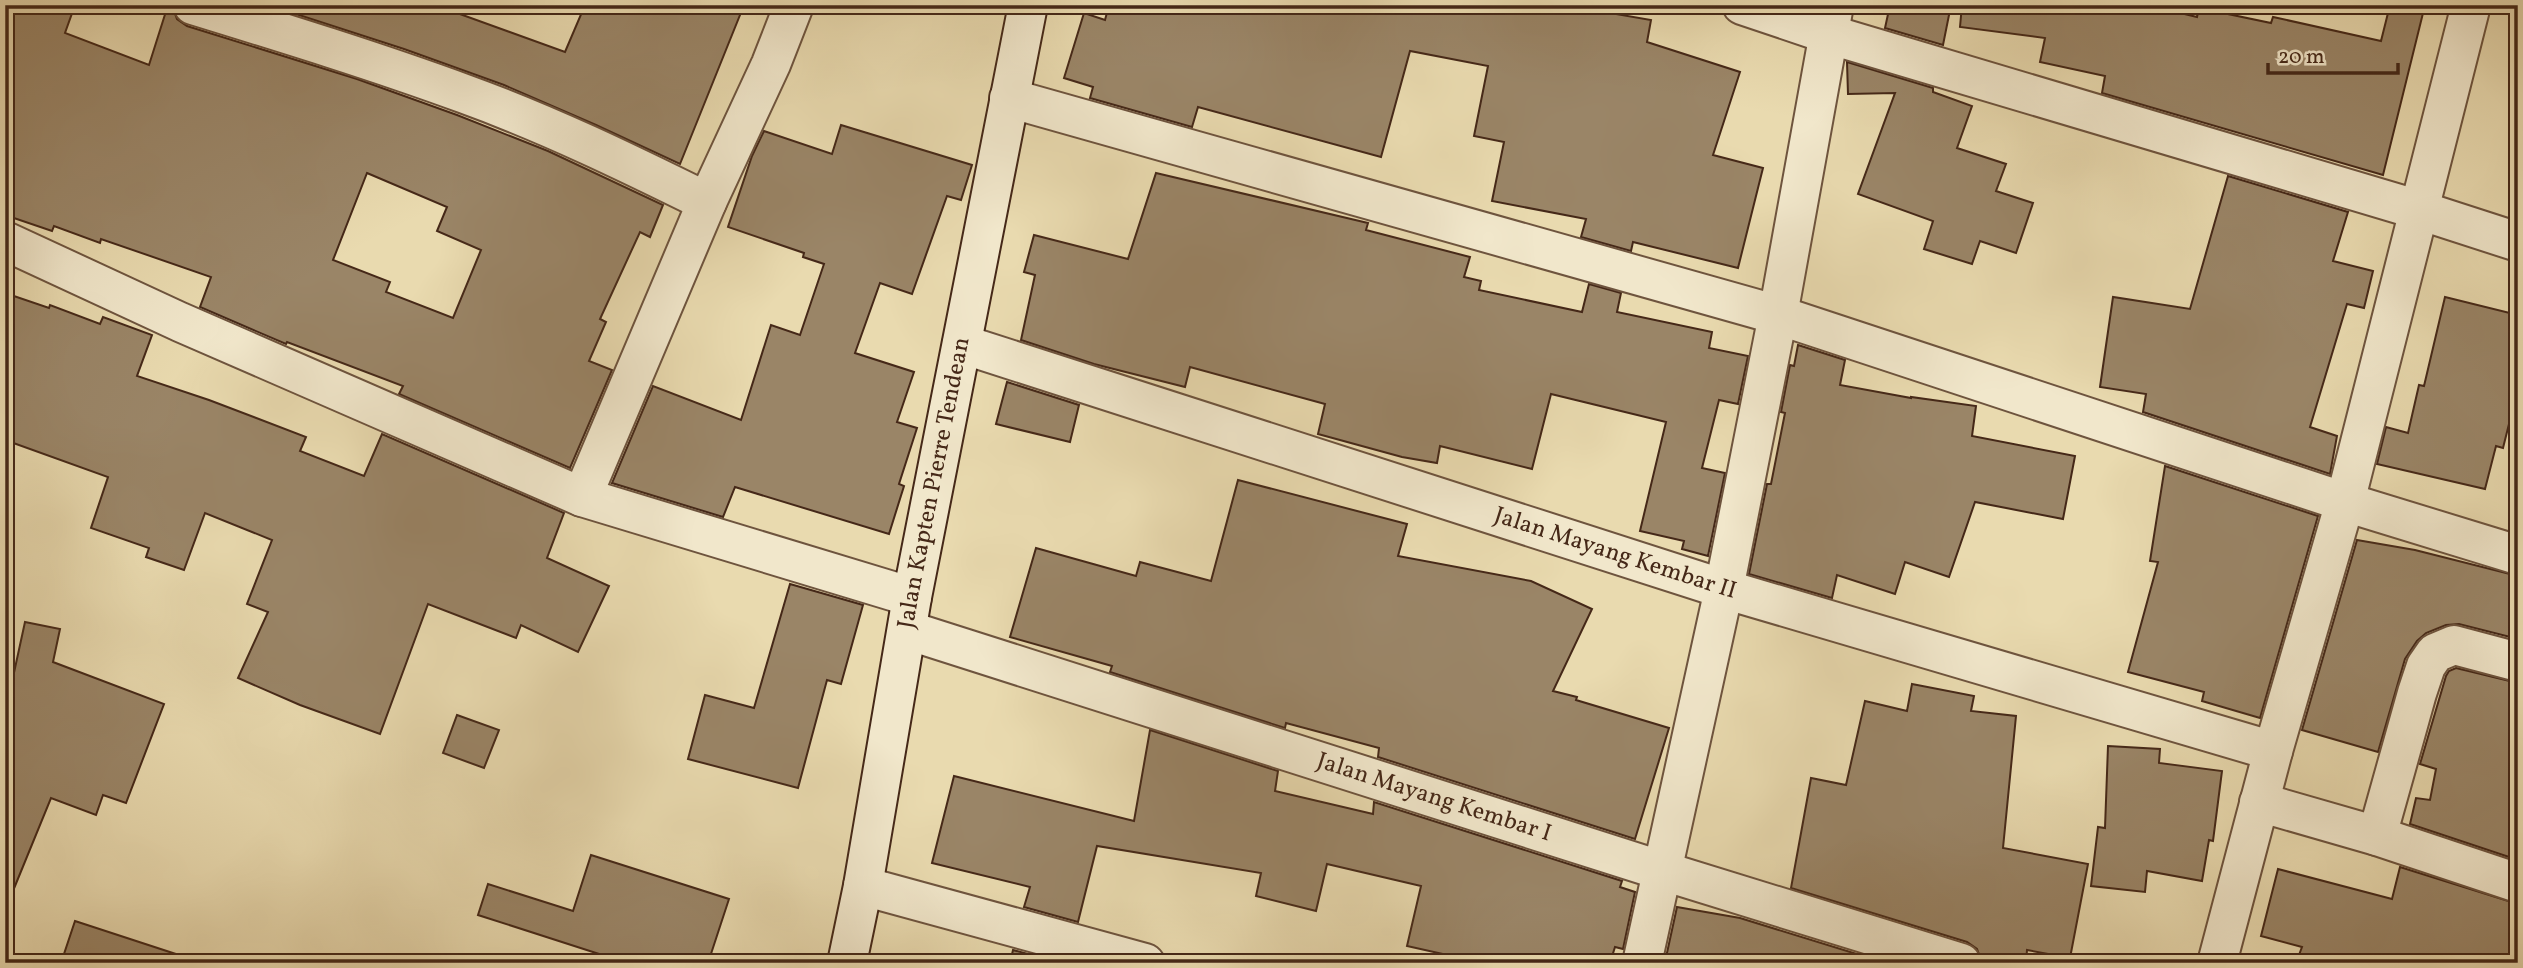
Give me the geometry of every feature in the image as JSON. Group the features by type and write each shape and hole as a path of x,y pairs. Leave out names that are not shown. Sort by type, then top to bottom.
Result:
{"street":[{"path":"193,5 330,47 467,95 590,145 707,202"},
{"path":"582,497 707,202 771,64 794,5"},
{"name":"Jalan Kapten Pierre Tendean","path":"847,963 910,614 1028,5"},
{"path":"1742,5 1831,20 2518,242"},
{"path":"2217,963 2273,751 2345,502 2471,5"},
{"path":"1642,963 1724,589 1779,315 1831,20"},
{"path":"1009,98 1779,315 2345,502 2518,555"},
{"name":"Jalan Mayang Kembar I","path":"5,241 180,322 582,497 910,614 1663,871 1961,963"},
{"name":"Jalan Mayang Kembar II","path":"962,344 1724,589 2273,751"},
{"path":"2377,836 2417,693 2426,666 2435,653 2454,645 2518,662"},
{"path":"2259,802 2377,836 2518,883"},
{"path":"863,886 1145,963"}],"building":[{"path":"5,5 75,5 65,33 149,65 168,5 172,5 177,19 187,26 357,79 457,115 548,151 663,205 650,237 640,232 600,319 606,322 589,361 612,370 570,468 399,394 403,386 287,342 286,344 200,307 211,277 101,239 100,243 54,226 52,231 5,215","holes":["367,173 447,207 437,231 481,250 453,318 386,292 390,282 333,260"]},
{"path":"268,5 435,5 565,52 585,5 744,5 680,164 504,85"},
{"path":"1109,5 1564,5 1651,20 1647,42 1740,72 1713,155 1763,168 1738,268 1633,242 1631,251 1581,237 1586,219 1492,201 1504,142 1474,136 1488,66 1410,51 1381,157 1198,107 1192,127 1090,98 1093,87 1064,78 1084,13 1105,20"},
{"path":"1890,5 1951,5 1943,45 1885,28"},
{"path":"1962,5 2147,5 2197,17 2199,8 2271,23 2273,17 2381,41 2390,5 2425,5 2383,175 2102,93 2105,76 2040,62 2045,38 1960,27"},
{"path":"1847,62 1933,88 1933,92 1972,106 1957,148 2006,164 1996,191 2033,203 2016,253 1980,241 1972,264 1924,249 1933,221 1858,194 1895,93 1848,94"},
{"path":"841,125 972,165 961,200 947,196 912,294 880,283 855,353 914,372 897,422 917,428 899,484 904,486 889,534 735,487 723,517 612,483 653,386 741,420 771,325 800,335 824,264 803,257 804,253 728,227 752,156 764,131 832,154"},
{"path":"1156,173 1368,223 1366,230 1470,257 1464,277 1481,281 1479,290 1582,312 1589,284 1621,293 1617,312 1712,332 1709,348 1748,356 1738,404 1719,400 1702,468 1725,473 1708,556 1682,549 1684,541 1640,531 1666,422 1551,394 1532,469 1440,446 1437,463 1402,457 1318,434 1325,404 1190,367 1185,387 1094,364 1021,340 1035,275 1024,272 1034,235 1128,259"},
{"path":"2228,176 2348,212 2333,261 2373,271 2364,308 2347,304 2310,427 2337,436 2330,474 2143,412 2146,394 2100,387 2113,297 2190,309"},
{"path":"5,293 49,308 50,305 100,324 103,317 152,335 137,376 306,437 300,451 364,476 382,434 564,513 547,558 609,586 578,652 521,625 516,638 428,604 380,734 300,705 238,678 268,612 247,604 272,540 205,513 184,570 146,557 149,548 91,528 108,477 5,440"},
{"path":"2445,297 2518,315 2518,388 2503,448 2496,446 2485,489 2377,464 2386,427 2408,433 2419,385 2424,386"},
{"path":"1798,345 1845,360 1840,385 1976,406 1972,436 2075,456 2063,519 1975,502 1949,577 1905,562 1895,594 1837,575 1832,598 1749,574 1785,413 1781,412 1790,365 1794,366"},
{"path":"1007,382 1079,405 1070,442 996,424"},
{"path":"2165,466 2318,516 2260,718 2202,701 2204,692 2128,672 2158,562 2150,561"},
{"path":"1238,480 1407,524 1398,556 1531,581 1592,609 1553,691 1669,728 1635,839 1378,757 1379,748 1286,723 1285,728 1110,672 1112,666 1010,637 1036,548 1136,576 1140,562 1211,581"},
{"path":"2357,540 2415,550 2518,576 2518,639 2459,624 2446,625 2426,633 2405,659 2378,752 2302,730"},
{"path":"790,584 863,605 841,684 827,680 798,788 688,759 705,695 754,708"},
{"path":"25,622 60,629 53,662 164,704 126,803 103,795 96,815 51,798 6,908 5,714"},
{"path":"2456,668 2518,683 2518,860 2410,824 2416,798 2430,800 2436,769 2420,764 2446,676"},
{"path":"1912,684 1974,696 1971,711 2016,716 2003,848 2088,864 2070,958 2027,950 2026,963 1982,963 1977,949 1967,942 1791,888 1811,778 1846,785 1865,701 1907,711"},
{"path":"457,715 499,730 484,768 443,753"},
{"path":"1150,730 1278,771 1275,791 1373,814 1374,802 1622,881 1620,887 1635,892 1623,949 1615,947 1610,963 1483,963 1407,946 1421,886 1327,864 1316,911 1256,896 1261,873 1097,846 1078,922 1024,907 1030,887 932,863 954,776 1134,821"},
{"path":"2108,746 2160,749 2159,763 2222,771 2213,841 2209,840 2202,881 2147,871 2145,892 2091,886 2098,827 2105,828"},
{"path":"591,855 729,899 708,963 627,963 478,915 488,884 573,911"},
{"path":"2400,867 2518,904 2518,963 2296,963 2302,947 2261,936 2278,869 2392,899"},
{"path":"1677,907 1740,918 1886,963 1665,962"},
{"path":"75,921 182,956 181,963 61,963"},
{"path":"1013,950 1061,963 1010,963"}]}
